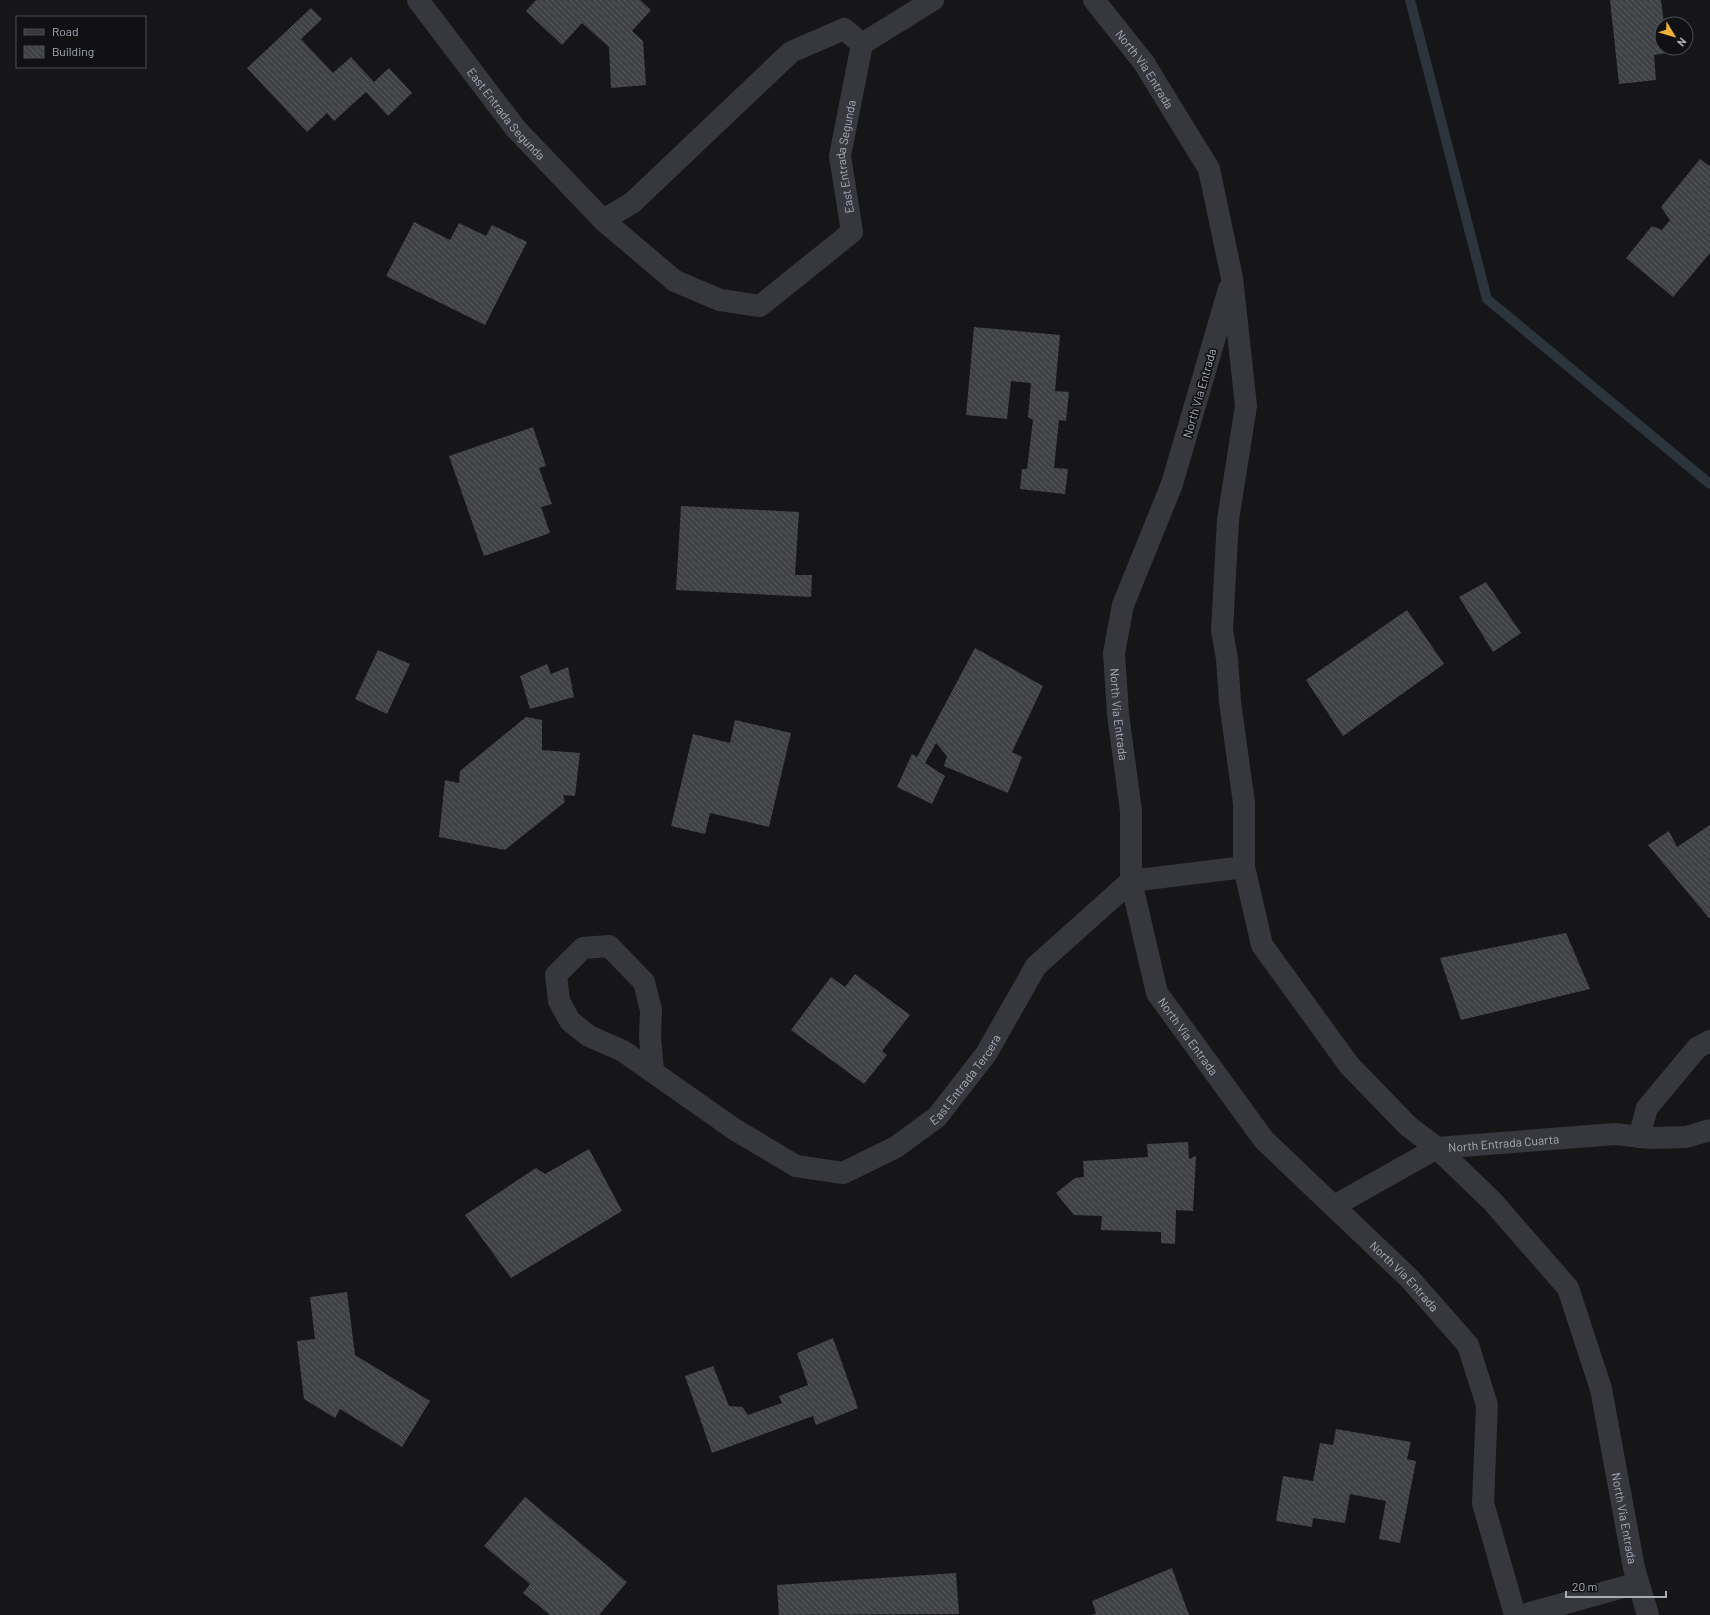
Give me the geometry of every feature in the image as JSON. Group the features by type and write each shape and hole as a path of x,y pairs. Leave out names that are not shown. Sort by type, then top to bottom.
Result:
{"street":[{"name":"East Entrada Segunda","path":"418,0 516,129 603,220 675,281 720,300 760,306 852,232 840,156 862,44"},
{"path":"603,220 632,203 791,52 844,29 862,44 933,0"},
{"name":"North Via Entrada","path":"1094,0 1144,63 1209,169 1232,278 1246,406 1228,520 1222,630 1227,659 1230,702 1244,803 1244,867 1262,945 1349,1064 1408,1126 1437,1148 1492,1201 1568,1288 1601,1389 1634,1568 1648,1615"},
{"name":"North Via Entrada","path":"1232,278 1172,484 1123,605 1114,653 1118,714 1131,811 1131,881 1157,993 1264,1140 1410,1279 1468,1345 1487,1405 1483,1503 1515,1615"},
{"path":"1131,881 1244,867"},
{"name":"East Entrada Tercera","path":"653,1071 650,1036 651,1010 644,982 609,946 584,948 556,975 560,1001 570,1021 589,1036 623,1051 734,1129 796,1166 843,1173 896,1147 937,1118 986,1054 1036,966 1131,881"},
{"path":"1639,1137 1647,1108 1697,1048 1710,1041"},
{"name":"North Entrada Cuarta","path":"1334,1206 1437,1148 1615,1134 1651,1138 1686,1137 1710,1130"},
{"path":"1523,1615 1638,1583"}],"building":[{"path":"536,0 640,0 651,10 632,31 643,41 646,85 611,88 609,47 582,23 562,45 526,11"},
{"path":"1610,0 1661,0 1663,16 1654,16 1654,56 1656,80 1619,84"},
{"path":"311,8 322,19 301,39 333,73 351,57 374,82 389,68 412,93 388,116 366,92 334,121 327,113 307,132 247,68"},
{"path":"1700,159 1709,166 1710,165 1710,253 1673,297 1626,258 1652,226 1662,230 1670,220 1661,207"},
{"path":"414,222 450,240 459,223 486,236 492,225 527,242 485,325 386,276"},
{"path":"974,327 1060,335 1055,391 1069,392 1066,421 1059,420 1054,468 1068,469 1065,494 1020,489 1022,469 1027,469 1033,420 1028,417 1031,383 1011,381 1007,419 966,415"},
{"path":"533,427 546,466 539,468 552,504 541,507 550,533 484,556 449,456"},
{"path":"681,506 799,512 795,575 812,575 811,597 676,590"},
{"path":"1486,582 1521,633 1493,652 1459,597"},
{"path":"1407,610 1444,664 1343,736 1306,680"},
{"path":"975,648 1043,686 1012,752 1022,757 1008,793 944,766 947,756 936,743 925,763 945,776 932,804 897,787 912,754 917,757"},
{"path":"378,650 410,664 387,714 355,699"},
{"path":"547,664 551,674 568,667 574,697 530,709 520,676"},
{"path":"526,717 542,720 542,750 580,753 575,796 563,795 565,802 505,850 439,837 445,780 459,783 460,771"},
{"path":"735,720 791,733 769,827 710,813 705,834 671,826 693,734 730,743"},
{"path":"1710,825 1709,918 1648,845 1669,831 1677,847"},
{"path":"1566,933 1590,989 1461,1020 1440,958"},
{"path":"855,974 910,1015 882,1051 887,1055 864,1084 791,1030 831,977 845,987"},
{"path":"1188,1142 1189,1159 1196,1156 1193,1211 1176,1210 1175,1244 1161,1243 1161,1232 1101,1230 1102,1216 1074,1215 1056,1193 1075,1178 1084,1177 1083,1161 1148,1157 1147,1144"},
{"path":"589,1149 622,1211 511,1278 465,1215 536,1168 545,1174"},
{"path":"347,1292 355,1355 430,1401 402,1447 340,1409 335,1418 304,1399 297,1341 315,1339 310,1297"},
{"path":"833,1338 858,1408 816,1425 813,1416 712,1453 685,1376 713,1366 729,1406 742,1407 748,1415 782,1403 779,1396 808,1385 797,1353"},
{"path":"1336,1429 1411,1442 1407,1459 1416,1461 1400,1543 1379,1539 1386,1501 1350,1494 1345,1523 1313,1518 1312,1527 1276,1521 1283,1476 1313,1481 1320,1443 1333,1445"},
{"path":"525,1497 627,1582 599,1615 550,1615 523,1593 530,1584 484,1546"},
{"path":"1172,1568 1189,1615 1092,1615 1096,1613 1092,1601"},
{"path":"956,1573 959,1614 779,1615 777,1585"}],"waterway":[{"path":"1410,0 1487,299 1710,484"}]}
